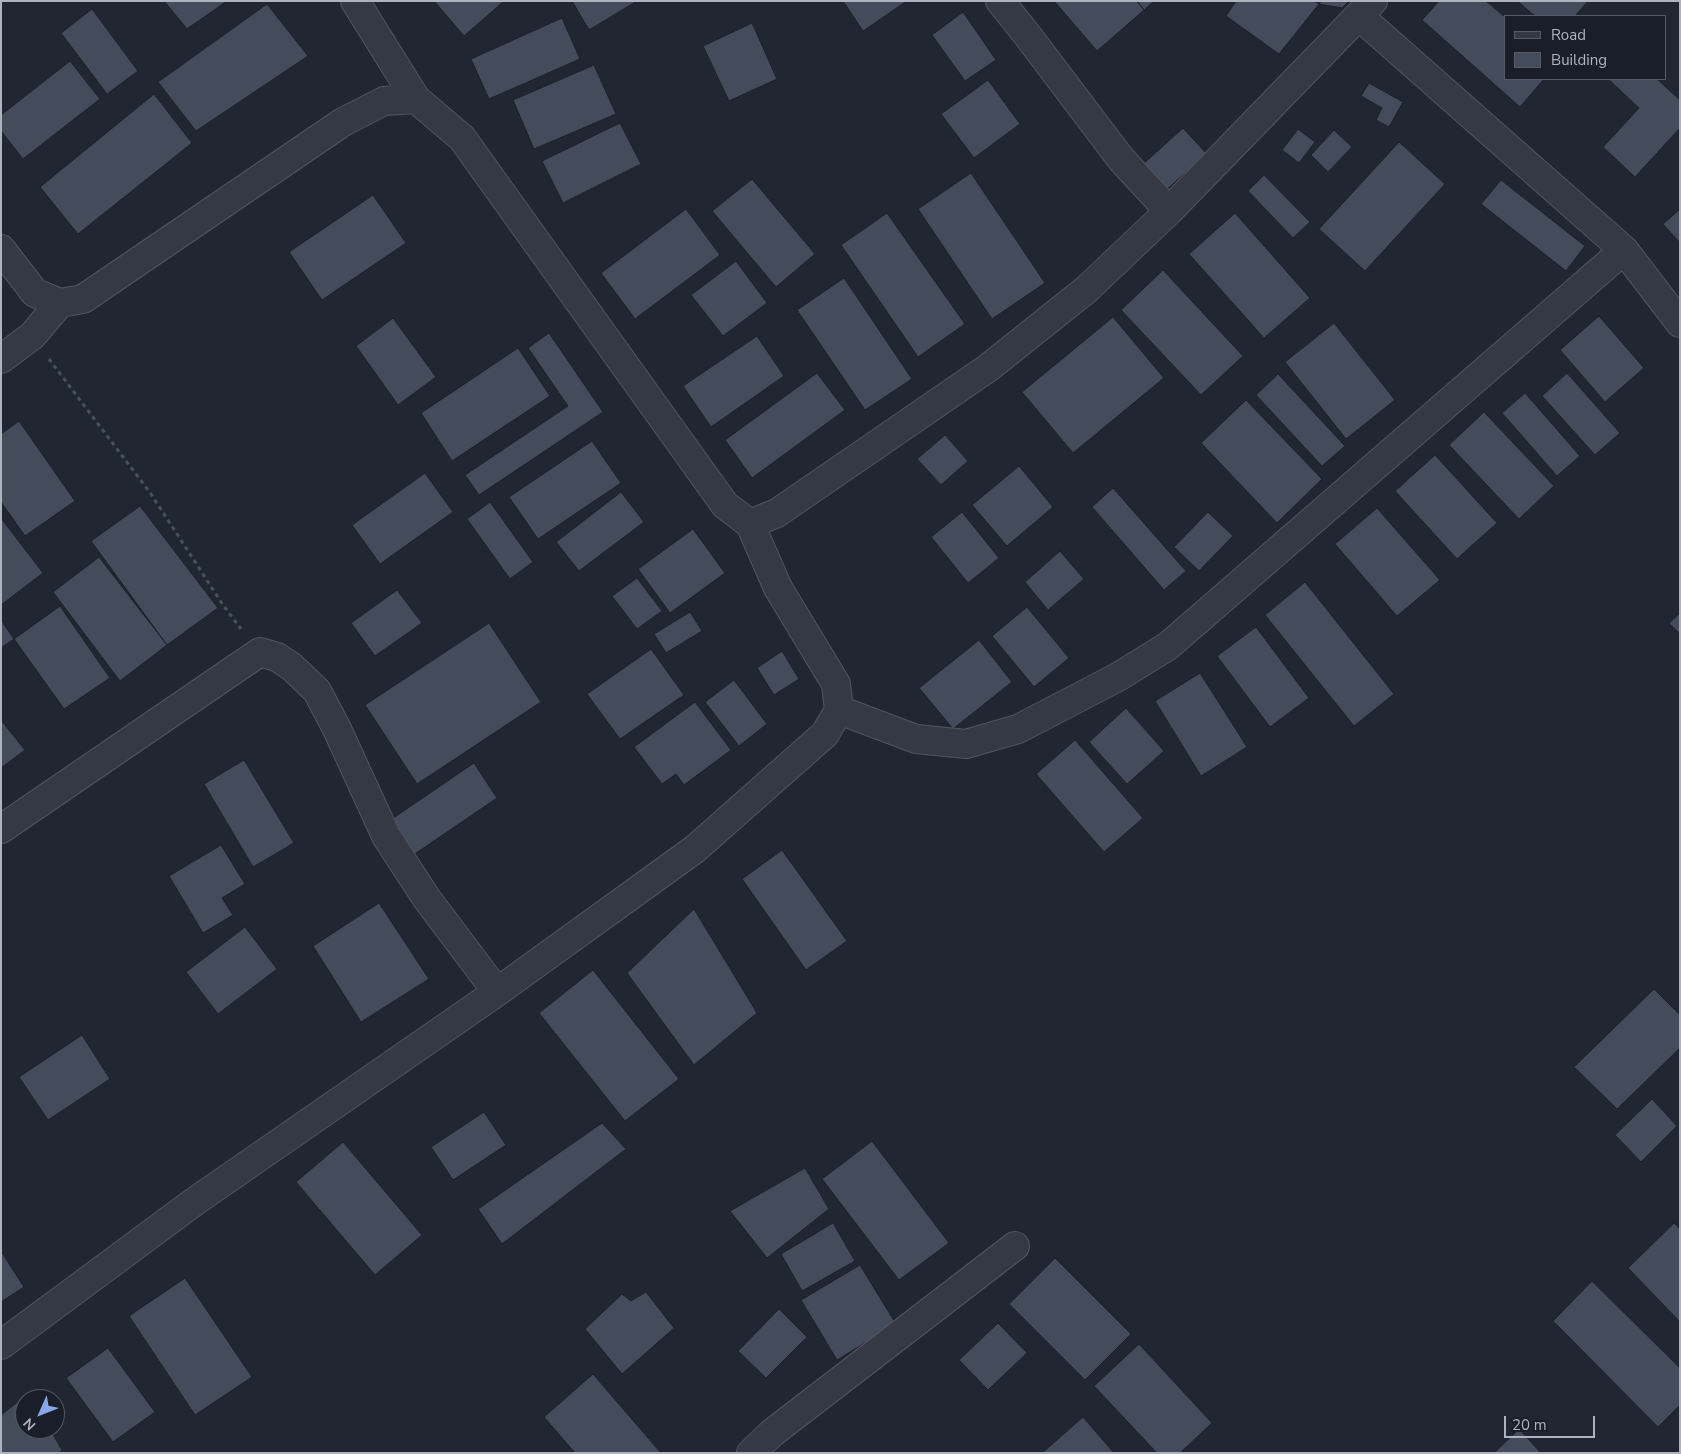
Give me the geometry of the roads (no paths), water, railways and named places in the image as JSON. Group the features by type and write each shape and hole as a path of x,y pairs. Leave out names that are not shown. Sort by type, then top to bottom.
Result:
{"street":[{"path":"1,1345 194,1202 497,992 695,849 825,734 839,710 836,684 778,588 750,524 725,505 462,138 416,99 355,1"},
{"path":"1000,1 1121,159 1169,211"},
{"path":"750,524 776,513 988,368 1087,289 1169,211 1366,9 1624,250 1680,323"},
{"path":"1,249 35,293 60,303 83,299 343,122 384,101 416,99"},
{"path":"839,710 916,739 966,744 1018,729 1118,677 1168,646 1624,250"},
{"path":"1,359 32,336 60,303"},
{"path":"1,829 260,652 277,657 292,667 317,691 337,729 386,836 427,899 497,992"},
{"path":"751,1453 772,1434 1015,1246"}]}
